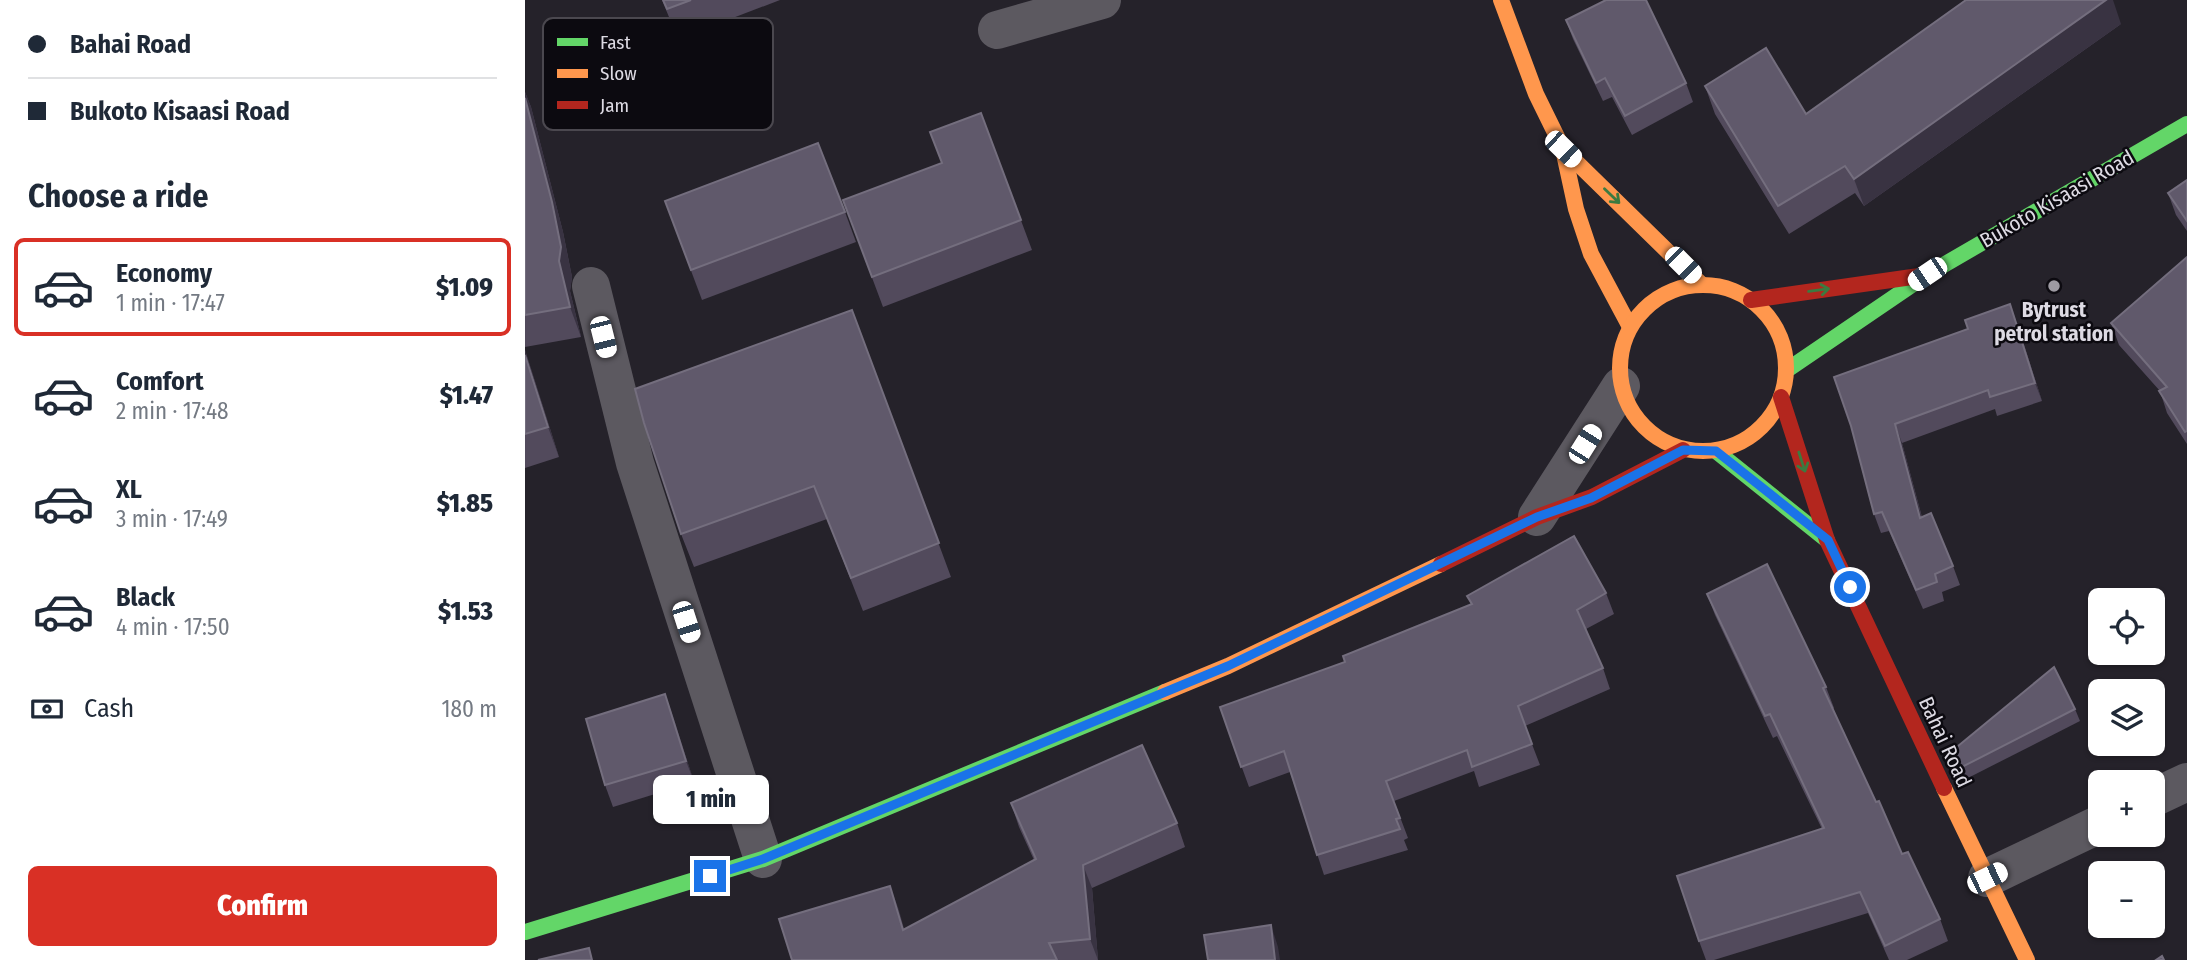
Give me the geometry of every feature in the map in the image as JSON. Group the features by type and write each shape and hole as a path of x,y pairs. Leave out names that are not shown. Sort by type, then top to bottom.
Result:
{"street":[{"path":"997,30 1102,0"},
{"path":"1501,0 1536,94 1563,149 1576,209 1591,254 1630,327"},
{"name":"Bukoto Kisaasi Road","path":"1787,370 1927,274 2187,124"},
{"path":"1563,149 1700,283"},
{"name":"Bukoto Kisaasi Road","path":"1752,300 1927,274"},
{"path":"1700,283 1728,287 1752,300 1771,318 1783,343 1787,370 1781,397 1766,423 1744,442 1716,451 1683,450 1654,436 1633,414 1621,386 1620,355 1630,327 1648,304 1673,289 1700,283"},
{"path":"591,286 635,463 763,859"},
{"path":"1537,517 1621,386"},
{"name":"Bahai Road","path":"1781,397 1828,540 2027,960"},
{"path":"525,932 763,859 1228,666 1537,517 1591,498 1683,450"},
{"name":"Bahai Road","path":"1716,451 1828,540"},
{"path":"2165,792 2187,782"},
{"path":"1987,878 2088,830"}],"building":[{"path":"663,0 691,0 667,9"},
{"path":"1606,0 1646,0 1686,83 1625,116 1605,78 1596,83 1566,20"},
{"path":"1966,0 2106,0 1854,179 1845,166 1778,206 1705,86 1766,48 1806,114"},
{"path":"525,98 552,202 561,247 559,261 570,307 525,315"},
{"path":"981,113 1021,220 872,277 843,200 942,163 930,132"},
{"path":"818,143 845,212 691,270 665,201"},
{"path":"2187,180 2187,221 2168,193"},
{"path":"2187,257 2185,432 2159,391 2167,387 2111,323"},
{"path":"2010,304 2035,383 1990,397 1988,390 1895,424 1920,518 1931,513 1953,566 1935,574 1937,582 1916,590 1882,512 1874,514 1851,426 1834,377 1968,329 1965,320"},
{"path":"852,310 939,543 851,578 814,486 681,534 635,389"},
{"path":"525,355 548,427 525,434"},
{"path":"1574,536 1606,593 1577,610 1603,668 1518,706 1532,744 1472,767 1467,750 1386,781 1400,818 1396,819 1400,829 1317,855 1284,751 1241,767 1220,707 1345,662 1343,656 1472,604 1467,596"},
{"path":"1767,564 1826,687 1823,688 1876,802 1879,801 1902,854 1908,852 1940,919 1885,946 1860,892 1699,941 1677,876 1824,828 1770,714 1765,716 1707,594"},
{"path":"2054,667 2075,709 1960,768 1952,751"},
{"path":"665,694 686,761 605,785 586,719"},
{"path":"1142,745 1177,823 1083,865 1090,939 1049,943 1057,960 792,960 779,919 890,886 903,930 1036,859 1011,803"},
{"path":"1271,925 1275,960 1208,960 1204,935"},
{"path":"589,948 592,960 538,960"}],"traffic: fast":[{"path":"1787,370 1928,274 2187,124"},
{"path":"1716,451 1827,540"},
{"path":"525,932 763,859 1165,692"}],"traffic: slow":[{"path":"1501,0 1536,94 1563,149 1576,209 1591,254 1630,327"},
{"path":"1563,149 1700,283"},
{"path":"1703,285 1735,291 1762,309 1780,336 1786,368 1780,400 1762,427 1735,445 1703,451 1671,445 1644,427 1626,400 1620,368 1626,336 1644,309 1671,291 1703,285"},
{"path":"1165,692 1228,666 1441,564"},
{"path":"1944,788 2027,960"}],"traffic: jam":[{"path":"1751,300 1919,276"},
{"path":"1781,397 1827,540 1944,788"},
{"path":"1441,564 1537,517 1592,497 1683,450"}],"place":[{"name":"Bytrust petrol station","path":"2054,286"}],"route":[{"path":"710,876 763,859 1228,666 1537,517 1591,498 1683,450 1716,451 1828,540 1850,587"}]}
